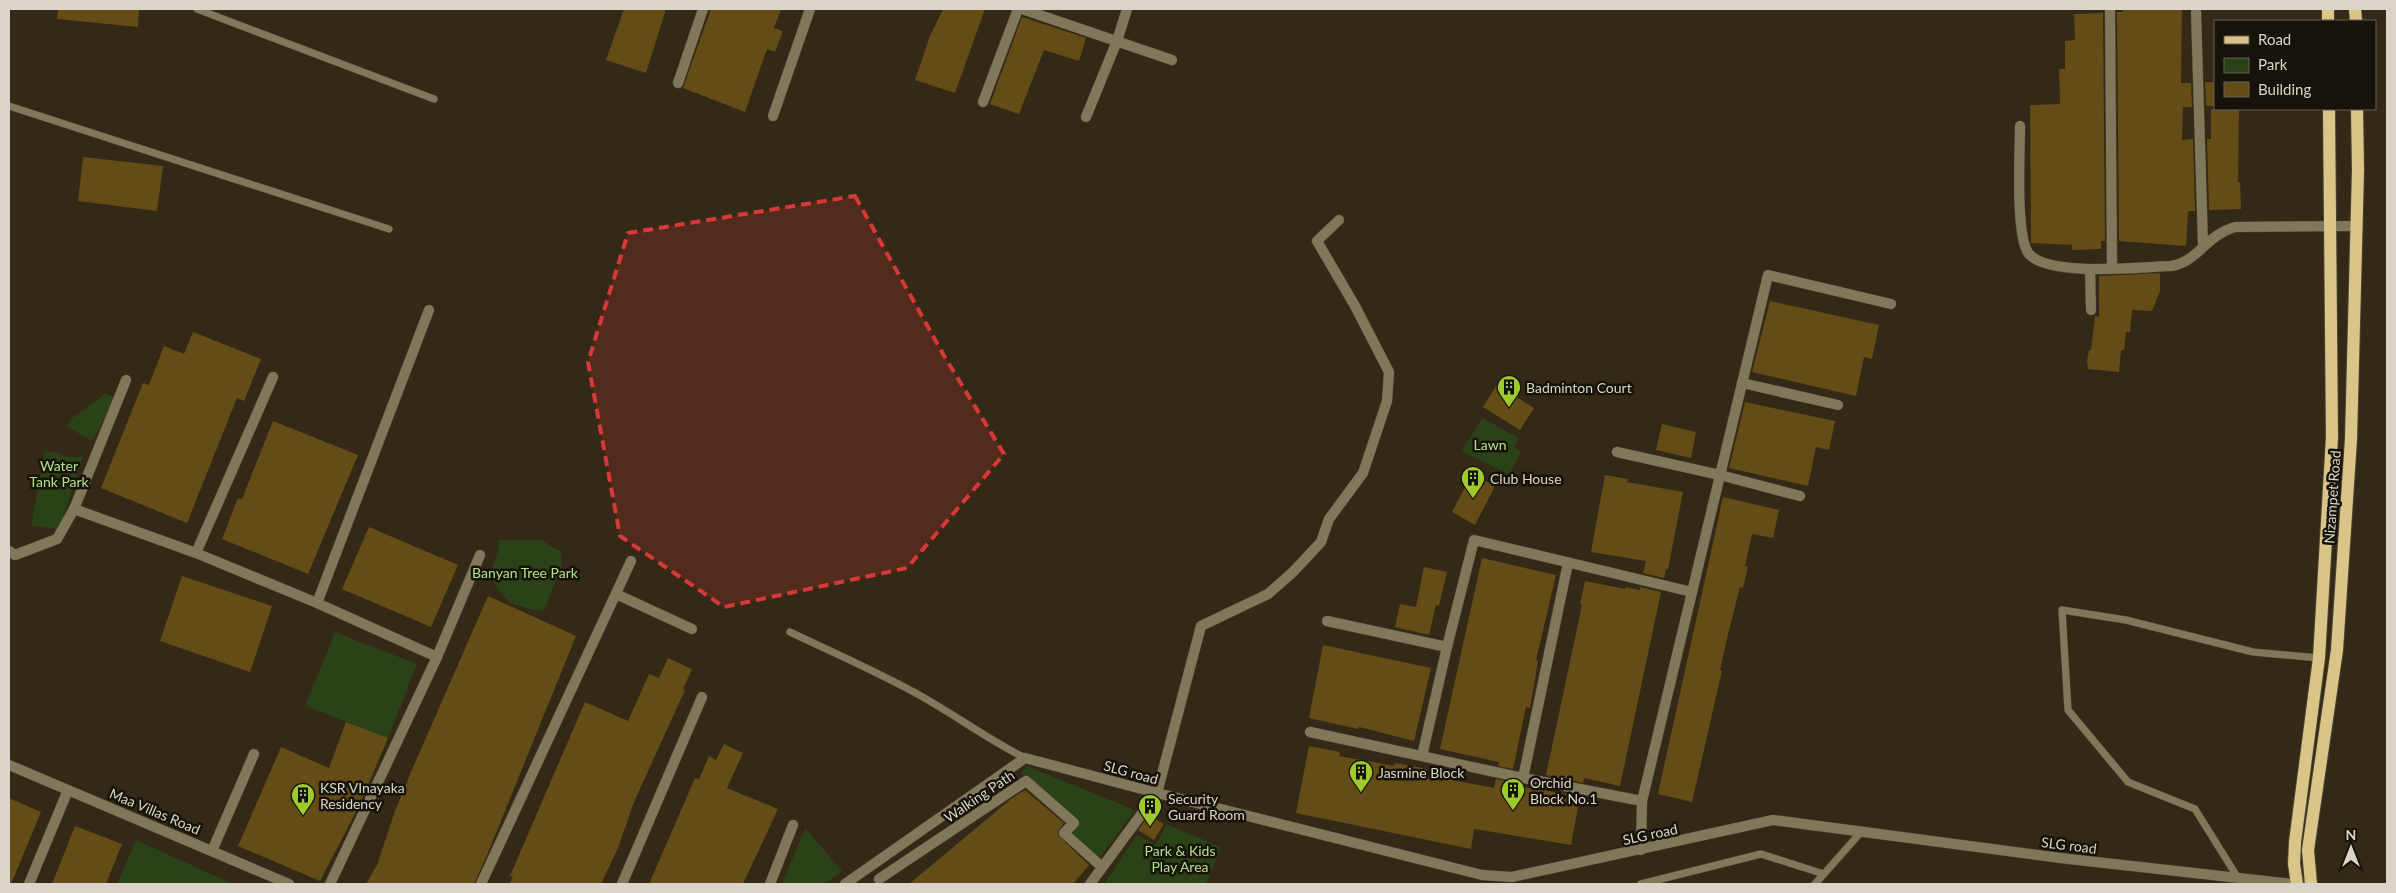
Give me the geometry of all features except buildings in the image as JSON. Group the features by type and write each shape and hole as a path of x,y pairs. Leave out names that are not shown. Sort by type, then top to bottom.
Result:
{"main road":[{"name":"Nizampet Road","path":"2297,884 2294,864 2295,842 2319,658 2332,437 2329,110"},
{"name":"Nizampet Road","path":"2312,884 2308,850 2338,650 2351,439 2357,110"}],"street":[{"path":"678,83 703,9"},
{"path":"773,116 810,9"},
{"path":"983,102 1018,9"},
{"path":"1022,9 1172,60"},
{"path":"1086,118 1117,41 1127,9"},
{"path":"2110,9 2112,268"},
{"path":"2196,12 2203,245"},
{"path":"2020,126 2021,234 2029,254 2039,261 2067,269 2180,265 2187,262 2203,245 2222,231 2235,227 2356,226"},
{"path":"1090,884 1157,793 1201,626 1268,594 1292,572 1321,542 1329,519 1363,473 1387,401 1389,372 1355,306 1317,241 1339,220"},
{"path":"2090,268 2091,310"},
{"path":"1641,850 1642,801 1768,275 1891,304"},
{"path":"317,603 429,310"},
{"path":"196,553 273,377"},
{"path":"9,551 15,555 57,539 74,510 126,380"},
{"path":"1742,383 1838,405"},
{"path":"1617,452 1720,474 1800,496"},
{"path":"74,510 196,553 317,603 437,657"},
{"path":"1422,756 1474,540 1692,592"},
{"path":"330,884 437,657 480,556"},
{"path":"481,884 630,561"},
{"path":"1523,778 1568,563"},
{"path":"616,594 692,629"},
{"path":"1327,620 1448,647"},
{"path":"622,884 702,697"},
{"path":"1310,732 1523,778 1642,801"},
{"path":"212,851 254,754"},
{"path":"844,884 1025,758"},
{"name":"SLG road","path":"1025,758 1502,880 1774,820 2060,858 2292,884"},
{"name":"Maa Villas Road","path":"9,765 289,884"},
{"name":"Walking Path","path":"868,868 881,882 1026,781 1074,823 1064,832 1102,867"},
{"path":"29,884 68,790"},
{"path":"770,884 793,825"}],"lane":[{"path":"197,9 434,99"},
{"path":"9,106 389,229"},
{"path":"2238,878 2195,809 2128,782 2068,710 2062,610 2126,620 2253,652 2319,658"},
{"path":"790,632 910,690 959,718 996,743 1025,758"},
{"path":"1815,884 1862,831"},
{"path":"1641,884 1761,854 1824,874"}],"highlighted area":[{"path":"855,196 943,354 1004,454 907,568 724,607 620,536 588,362 628,233"}],"green space":[{"path":"106,393 115,398 91,441 67,426 72,418"},
{"name":"Lawn","path":"1482,418 1519,438 1514,446 1521,452 1510,475 1462,451"},
{"name":"Water Tank Park","path":"45,451 59,453 61,456 83,457 59,529 31,526"},
{"name":"Banyan Tree Park","path":"499,540 541,540 561,552 562,564 545,609 535,610 513,604 504,597 495,584 492,572"},
{"path":"335,632 417,664 388,738 305,706"},
{"path":"1027,766 1135,810 1098,860 1069,833 1078,823 1021,774"},
{"name":"Park & Kids Play Area","path":"1166,824 1221,847 1206,884 1104,884 1137,835 1156,845"},
{"path":"805,828 842,871 824,884 782,884"},
{"path":"136,840 233,884 117,884"}],"place":[{"name":"Badminton Court","path":"1509,408"},
{"name":"Club House","path":"1473,499"},
{"name":"Jasmine Block","path":"1361,793"},
{"name":"Orchid Block No.1","path":"1513,811"},
{"name":"KSR VInayaka Residency","path":"303,816"},
{"name":"Security Guard Room","path":"1150,827"}]}
